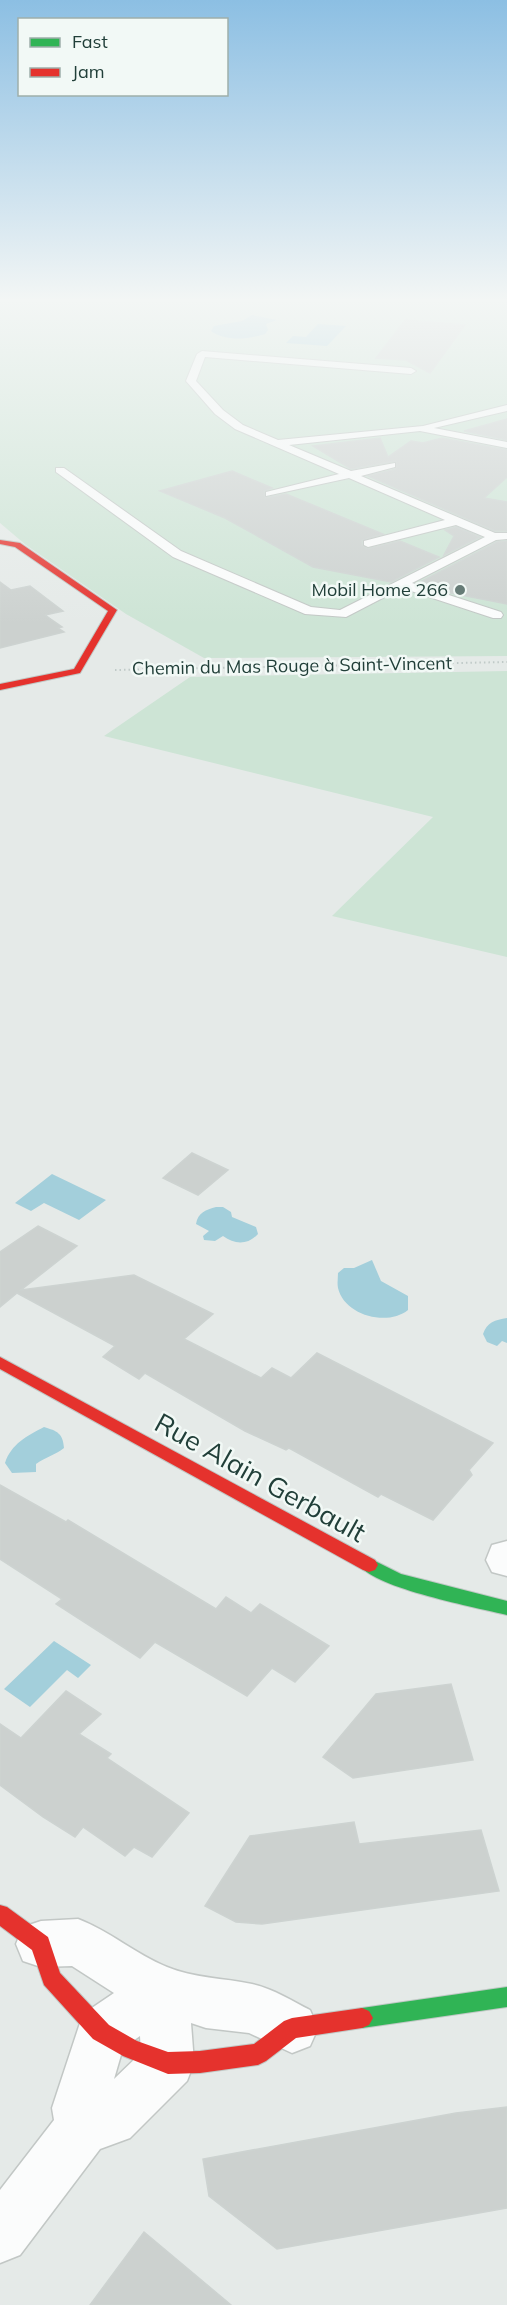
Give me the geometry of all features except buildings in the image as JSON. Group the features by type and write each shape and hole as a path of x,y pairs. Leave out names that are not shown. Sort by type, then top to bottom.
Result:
{"street":[{"path":"0,541 17,545 113,610 77,671 0,687"},
{"name":"Rue Alain Gerbault","path":"0,1362 396,1580 507,1608"},
{"path":"0,1914 41,1944 51,1978 101,2032 130,2049 168,2063 200,2062 258,2054 292,2028 507,1997"},
{"path":"41,1944 78,1942 138,1979 162,1990 206,2003 254,2009 292,2028"},
{"path":"82,2127 79,2108 101,2032 162,1990"},
{"path":"162,1990 168,2063"},
{"path":"0,2235 82,2127 111,2119 168,2063"}],"lane":[{"path":"217,410 239,427 494,537"},
{"path":"275,443 420,428 500,410"},
{"path":"420,428 507,445"},
{"path":"270,494 391,465"},
{"path":"60,470 177,554 309,611 342,614 494,537 507,536"},
{"path":"368,543 456,521"},
{"path":"402,584 497,615"}],"path":[{"name":"Chemin du Mas Rouge à Saint-Vincent","path":"77,671 507,662"}],"green space":[{"path":"0,410 507,410 507,656 204,658 126,614 26,545 0,523"},
{"path":"507,671 507,957 332,916 433,817 104,736 190,677"}],"water":[{"path":"52,1174 106,1200 79,1220 44,1203 31,1211 15,1203"},
{"path":"223,1207 231,1212 232,1217 256,1227 258,1234 246,1242 232,1241 223,1236 215,1241 204,1240 203,1236 209,1231 196,1224 197,1220 203,1212"},
{"path":"372,1260 381,1281 408,1296 408,1310 389,1318 367,1316 349,1305 342,1297 338,1288 338,1273 344,1268 354,1268"},
{"path":"507,1318 507,1343 502,1341 497,1346 487,1342 483,1334 489,1324"},
{"path":"44,1427 59,1433 64,1448 36,1464 36,1472 12,1473 5,1463 11,1451 26,1437"},
{"path":"54,1641 91,1665 78,1678 67,1670 30,1707 4,1689"}],"traffic: fast":[{"path":"369,1565 396,1580 507,1608"},
{"path":"362,2018 507,1997"}],"traffic: jam":[{"path":"0,542 17,545 113,610 77,671 0,687"},
{"path":"0,1362 369,1565"},
{"path":"0,1914 41,1944 51,1978 101,2032 131,2049 168,2063 200,2062 258,2054 292,2028 362,2018"}],"place":[{"name":"Mobil Home 266","path":"460,590"}]}
